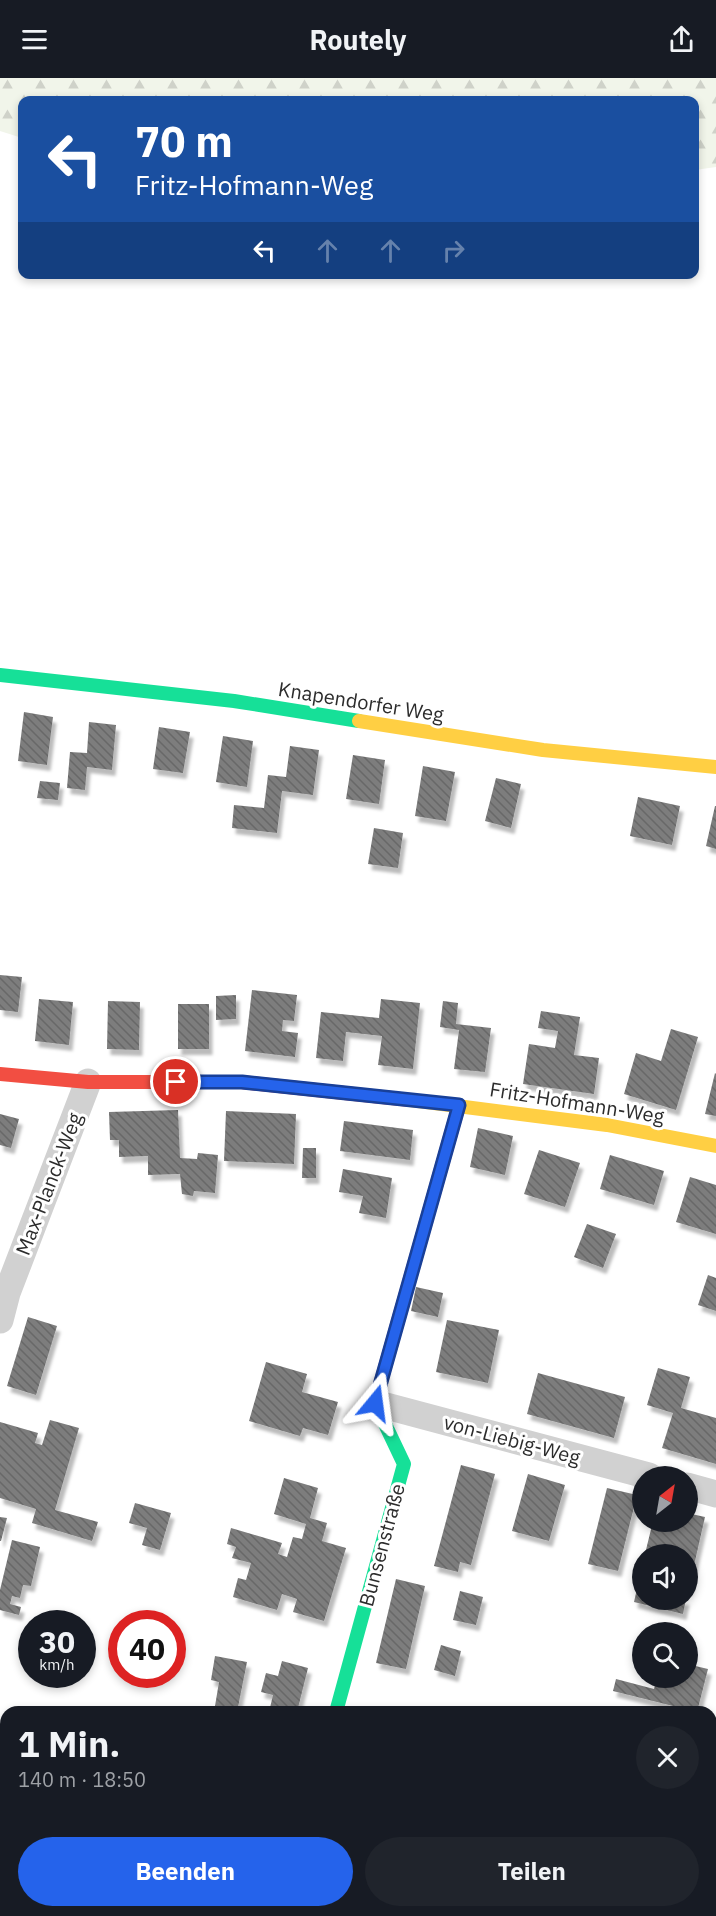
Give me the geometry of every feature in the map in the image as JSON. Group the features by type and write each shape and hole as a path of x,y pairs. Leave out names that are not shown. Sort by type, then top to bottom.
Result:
{"street":[{"name":"Knapendorfer Weg","path":"0,675 234,701 543,750 716,767"},
{"name":"Fritz-Hofmann-Weg","path":"0,1074 88,1082 242,1082 459,1105 607,1125 716,1146"},
{"name":"Max-Planck-Weg","path":"0,1320 7,1293 88,1082"},
{"path":"375,1403 459,1105"},
{"name":"von-Liebig-Weg","path":"375,1403 632,1471"},
{"name":"Bunsenstraße","path":"338,1706 404,1464 375,1403"},
{"path":"698,1489 716,1494"}],"green space":[{"path":"0,78 716,78 716,167 699,169 699,96 18,96 18,137 0,131"}],"building":[{"path":"24,712 53,717 47,765 18,761"},
{"path":"89,722 116,725 112,770 87,767 85,790 67,788 70,752 87,753"},
{"path":"159,727 190,732 183,773 153,769"},
{"path":"223,736 253,741 247,787 216,782"},
{"path":"290,746 319,750 313,795 282,791 277,833 232,828 234,805 264,808 268,775 286,777"},
{"path":"353,755 385,760 379,804 346,799"},
{"path":"423,766 455,772 446,821 415,816"},
{"path":"496,778 521,784 511,828 485,821"},
{"path":"40,781 60,783 58,800 37,798"},
{"path":"638,797 680,806 672,845 630,836"},
{"path":"716,806 716,849 706,846"},
{"path":"374,828 403,833 398,868 368,864"},
{"path":"0,975 22,977 18,1012 0,1010"},
{"path":"252,990 297,995 294,1021 283,1020 282,1031 298,1033 295,1057 245,1051"},
{"path":"236,995 236,1019 216,1020 216,996"},
{"path":"39,999 73,1002 69,1045 35,1041"},
{"path":"381,999 420,1003 413,1069 378,1065 382,1036 346,1032 343,1061 316,1058 321,1012 379,1018"},
{"path":"108,1001 140,1002 139,1050 107,1049"},
{"path":"443,1001 458,1003 456,1024 491,1028 485,1072 454,1069 459,1030 440,1027"},
{"path":"178,1004 209,1004 209,1049 178,1049"},
{"path":"541,1011 580,1017 574,1055 599,1058 594,1094 523,1084 529,1044 555,1048 558,1031 538,1028"},
{"path":"671,1029 698,1037 676,1110 624,1094 636,1053 661,1061"},
{"path":"716,1074 716,1116 705,1114"},
{"path":"178,1110 180,1158 197,1159 198,1153 218,1155 215,1193 194,1191 193,1196 182,1194 180,1174 148,1175 148,1156 119,1157 119,1140 110,1140 109,1112"},
{"path":"226,1111 296,1114 294,1164 224,1161"},
{"path":"0,1114 19,1119 11,1148 0,1145"},
{"path":"344,1121 413,1130 410,1160 340,1151"},
{"path":"478,1128 513,1136 505,1175 470,1167"},
{"path":"303,1148 316,1148 316,1178 302,1178"},
{"path":"539,1150 580,1163 565,1207 524,1194"},
{"path":"610,1155 664,1171 654,1205 600,1189"},
{"path":"343,1169 392,1178 386,1218 359,1213 363,1196 339,1192"},
{"path":"690,1177 716,1185 716,1234 676,1222"},
{"path":"587,1224 616,1234 603,1268 574,1257"},
{"path":"708,1275 716,1278 716,1311 698,1305"},
{"path":"416,1287 443,1293 438,1317 411,1311"},
{"path":"28,1317 57,1326 36,1395 7,1386"},
{"path":"447,1320 499,1330 488,1383 436,1372"},
{"path":"266,1362 307,1374 302,1392 338,1402 328,1435 303,1428 300,1436 249,1421"},
{"path":"658,1368 690,1377 681,1408 716,1418 716,1464 662,1448 673,1413 647,1405"},
{"path":"538,1373 625,1397 614,1438 527,1414"},
{"path":"50,1420 79,1428 55,1510 98,1522 92,1541 32,1523 36,1509 0,1498 0,1422 38,1433 35,1443 42,1445"},
{"path":"461,1465 495,1474 471,1565 460,1562 458,1572 434,1566"},
{"path":"528,1474 565,1485 549,1541 512,1531"},
{"path":"284,1478 318,1488 310,1518 327,1523 322,1541 346,1548 324,1621 293,1612 297,1599 282,1594 277,1610 233,1597 238,1578 246,1580 251,1563 232,1558 236,1547 227,1544 231,1528 282,1543 278,1554 287,1557 293,1537 302,1539 306,1524 274,1514"},
{"path":"607,1488 632,1494 632,1515 618,1571 588,1564"},
{"path":"135,1503 171,1513 160,1550 142,1545 147,1528 129,1523"},
{"path":"698,1515 705,1517 698,1548 698,1544 647,1544 650,1532 698,1532"},
{"path":"0,1517 7,1518 1,1541 0,1541"},
{"path":"12,1540 40,1547 31,1586 23,1585 20,1598 12,1596 10,1604 21,1607 18,1615 0,1610 0,1590"},
{"path":"396,1579 425,1586 406,1669 376,1663"},
{"path":"460,1591 483,1597 476,1625 453,1620"},
{"path":"667,1610 684,1610 683,1614"},
{"path":"441,1645 461,1651 455,1676 434,1670"},
{"path":"215,1656 247,1662 238,1706 215,1706 219,1682 211,1680"},
{"path":"282,1661 308,1668 298,1706 270,1706 273,1695 261,1692 266,1673 278,1676"},
{"path":"698,1667 708,1669 699,1706 673,1706 613,1691 616,1679 632,1683 632,1688 698,1688"}],"traffic: fast":[{"path":"0,675 234,701 359,721"},
{"path":"338,1706 404,1464 375,1403 380,1385"}],"traffic: slow":[{"path":"359,721 543,750 716,767"},
{"path":"410,1100 607,1125 716,1146"}],"traffic: jam":[{"path":"0,1074 88,1082 241,1082 410,1100"},
{"path":"380,1385 459,1105"}],"route":[{"path":"176,1082 242,1082 459,1105 375,1403"}]}
